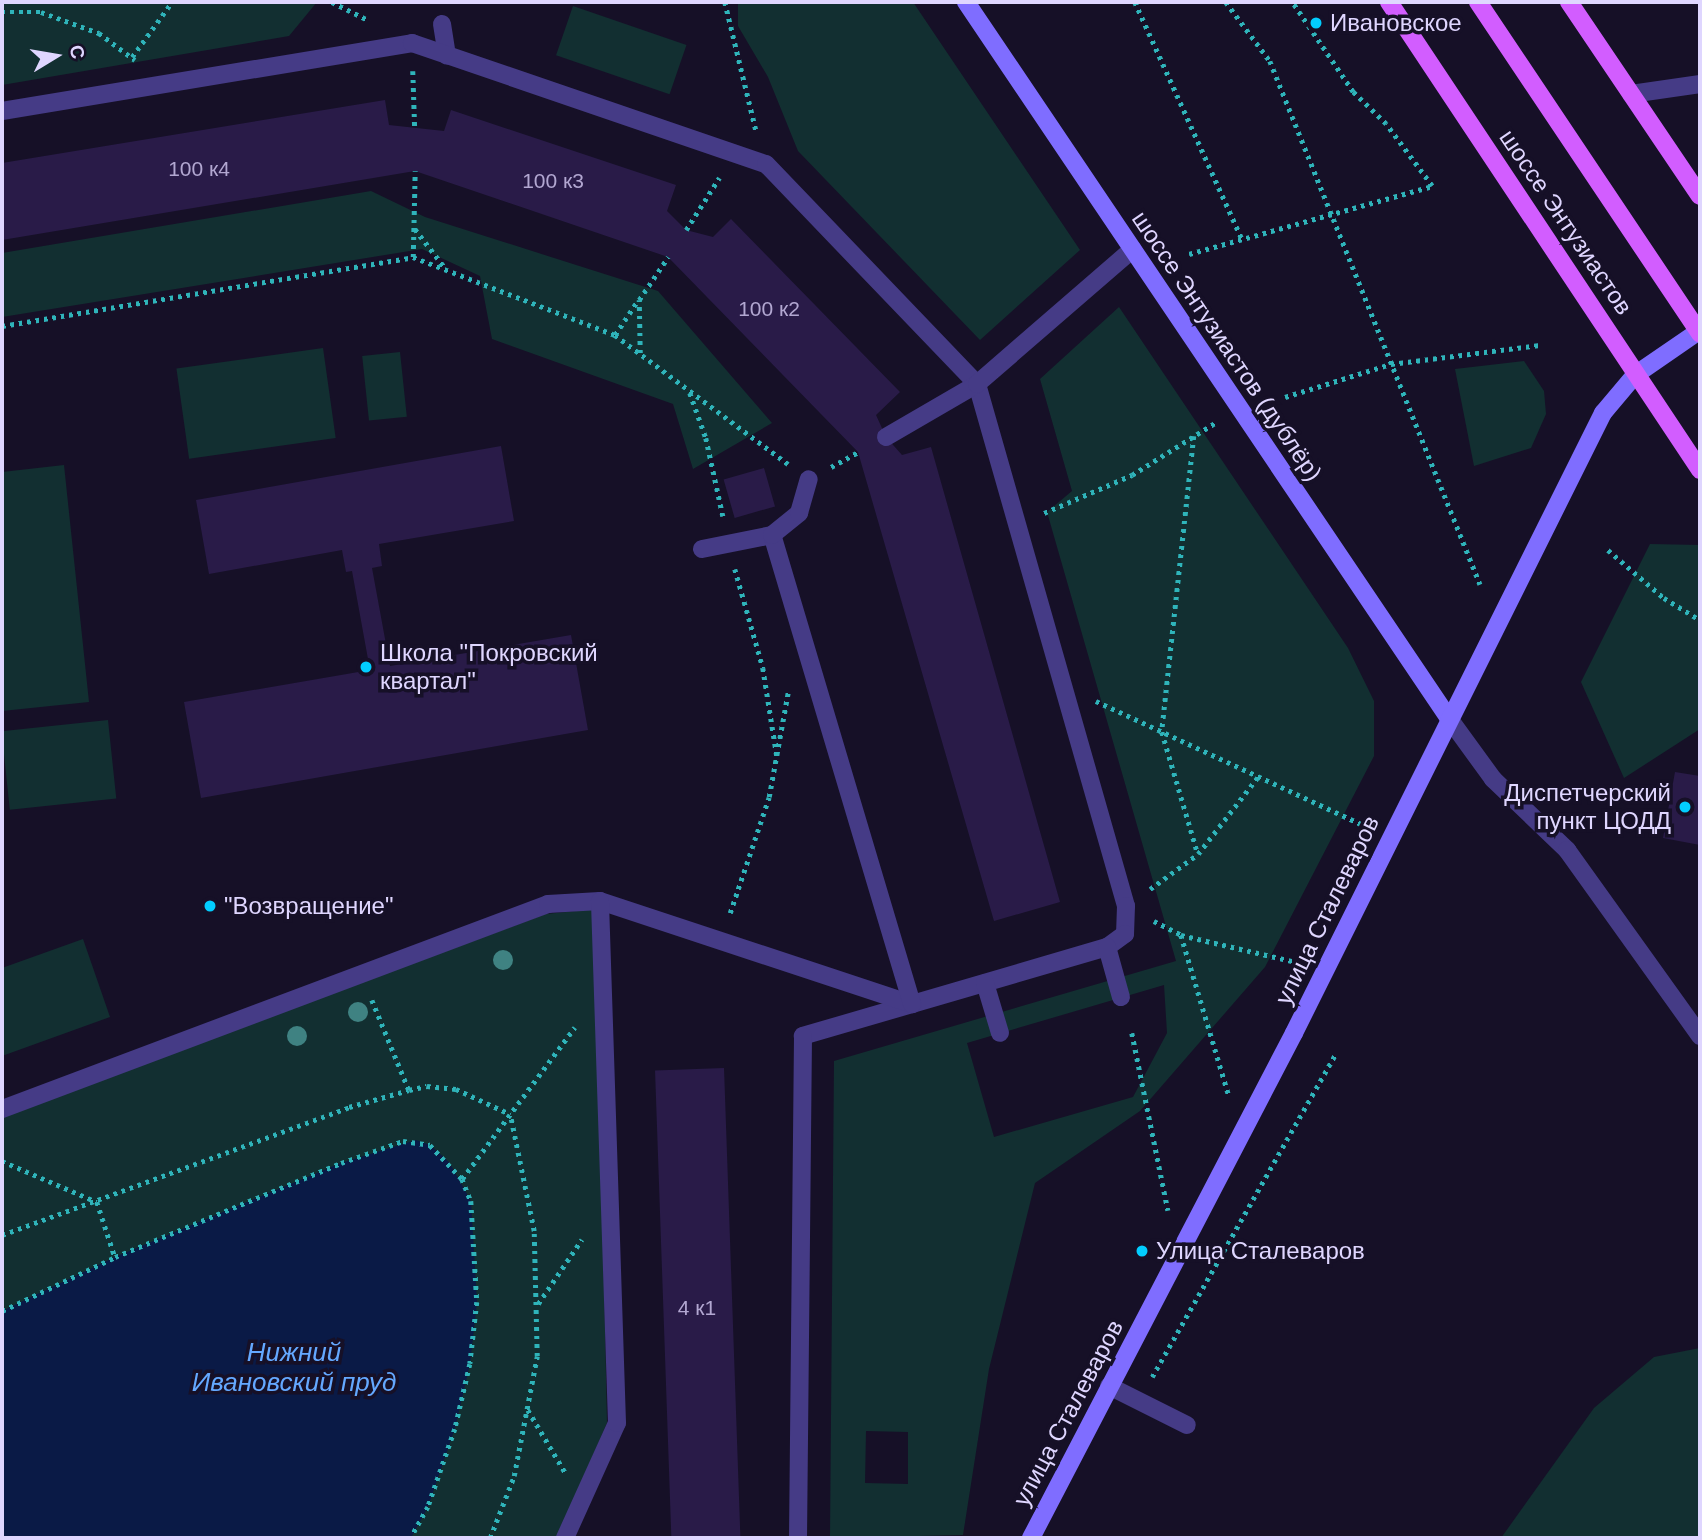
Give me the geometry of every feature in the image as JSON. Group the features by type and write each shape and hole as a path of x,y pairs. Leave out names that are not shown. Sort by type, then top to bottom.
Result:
{"main road":[{"name":"шоссе Энтузиастов (дублёр)","path":"966,2 1448,717"},
{"name":"шоссе Энтузиастов","path":"1389,2 1700,470"},
{"name":"шоссе Энтузиастов","path":"1478,2 1700,332"},
{"path":"1569,2 1700,196"},
{"name":"улица Сталеваров","path":"1031,1538 1294,1033 1448,717 1603,413 1635,375 1700,332"}],"lane":[{"path":"442,24 447,56"},
{"path":"2,111 412,43 766,164 976,384 1126,906 1125,934 1107,947 803,1036 797,1538"},
{"path":"1631,94 1700,84"},
{"path":"886,437 976,384 1133,249"},
{"path":"702,549 772,536 799,513 809,479"},
{"path":"772,536 912,1004"},
{"path":"1448,717 1493,779 1567,850 1700,1036"},
{"path":"2,1108 548,904 600,901 912,1004"},
{"path":"565,1538 617,1423 600,901"},
{"path":"1107,947 1121,997"},
{"path":"985,983 1000,1033"},
{"path":"1109,1386 1188,1425"}],"path":[{"path":"132,57 172,2"},
{"path":"348,2 349,10"},
{"path":"725,2 766,164"},
{"path":"1135,2 1243,241"},
{"path":"1226,2 1270,61 1480,584"},
{"path":"1189,254 1432,186 1386,124 1353,92 1292,2"},
{"path":"2,12 41,12 99,33 132,57 160,85"},
{"path":"686,230 735,154"},
{"path":"414,257 415,171"},
{"path":"415,228 447,269"},
{"path":"2,326 414,257 615,335 809,479 858,452"},
{"path":"615,335 668,257"},
{"path":"639,300 640,354"},
{"path":"1285,397 1391,364 1540,345"},
{"path":"1017,523 1132,475 1219,421"},
{"path":"1194,436 1162,732 1198,854"},
{"path":"1608,550 1664,598 1700,620"},
{"path":"720,941 769,797 791,679"},
{"path":"1063,686 1371,829"},
{"path":"1258,777 1198,854 1126,906 1181,935 1301,963"},
{"path":"1181,935 1230,1100"},
{"path":"361,974 409,1090"},
{"path":"462,1179 603,990"},
{"path":"1132,1033 1169,1217"},
{"path":"1138,1401 1335,1055"},
{"path":"2,1235 349,1107 409,1090 427,1086 456,1089 510,1114"},
{"path":"490,1538 514,1476 537,1356 538,1305 534,1231 510,1114"},
{"path":"2,1311 115,1257 403,1141 430,1145 462,1179 471,1201 476,1247 470,1364 455,1429 428,1507 411,1538"},
{"path":"2,1161 97,1202 115,1257"},
{"path":"538,1305 610,1198"},
{"path":"527,1410 582,1500"}],"green space":[{"path":"2,2 317,2 289,36 2,85"},
{"path":"738,2 913,2 1080,250 980,340 798,151 768,77 738,26"},
{"path":"573,6 686,45 670,94 556,55"},
{"path":"371,191 425,217 658,291 772,423 693,469 673,404 492,339 480,276 422,249 2,317 2,253"},
{"path":"1119,307 1348,648 1374,701 1374,756 1265,967 1140,1111 1035,1183 989,1369 963,1535 830,1538 834,1061 1176,961 1047,512 1072,491 1040,379","holes":["1164,985 1167,1033 1133,1097 994,1137 967,1043","866,1431 908,1432 908,1484 865,1483"]},
{"path":"323,348 336,438 189,459 176,369"},
{"path":"400,352 407,417 369,421 362,356"},
{"path":"1524,361 1544,391 1546,414 1531,448 1474,466 1455,369"},
{"path":"64,465 89,702 2,711 2,472"},
{"path":"1650,544 1700,545 1700,729 1624,778 1581,682"},
{"path":"108,720 116,799 10,810 2,731"},
{"path":"596,909 607,1423 557,1538 2,1538 2,1116 546,914"},
{"path":"83,939 110,1017 2,1056 2,968"},
{"path":"1700,1348 1700,1538 1501,1538 1594,1408 1654,1357"}],"water":[{"name":"Нижний Ивановский пруд","path":"416,1140 430,1145 449,1162 471,1201 477,1302 470,1364 455,1428 428,1507 411,1538 2,1538 2,1311 115,1257 341,1163"}],"building":[{"path":"385,100 389,125 444,131 451,110 676,185 667,211 686,230 713,237 731,219 900,392 876,415 886,437 902,455 931,447 1060,902 994,921 858,452 668,257 415,171 2,240 2,163"},
{"path":"501,446 514,521 379,544 382,566 372,568 390,666 571,635 588,730 201,798 184,702 370,670 352,571 346,572 342,550 209,574 196,500"},
{"path":"764,468 775,506 735,518 724,480"},
{"name":"Диспетчерский пункт ЦОДД","path":"1675,772 1700,776 1700,845 1663,838"},
{"path":"724,1068 740,1538 671,1538 655,1070"}],"place":[{"name":"Ивановское","path":"1316,23"},
{"name":"Школа \"Покровский квартал\"","path":"366,667"},
{"name":"Диспетчерский пункт ЦОДД","path":"1685,807"},
{"name":"\"Возвращение\"","path":"210,906"},
{"name":"Улица Сталеваров","path":"1142,1251"}]}
